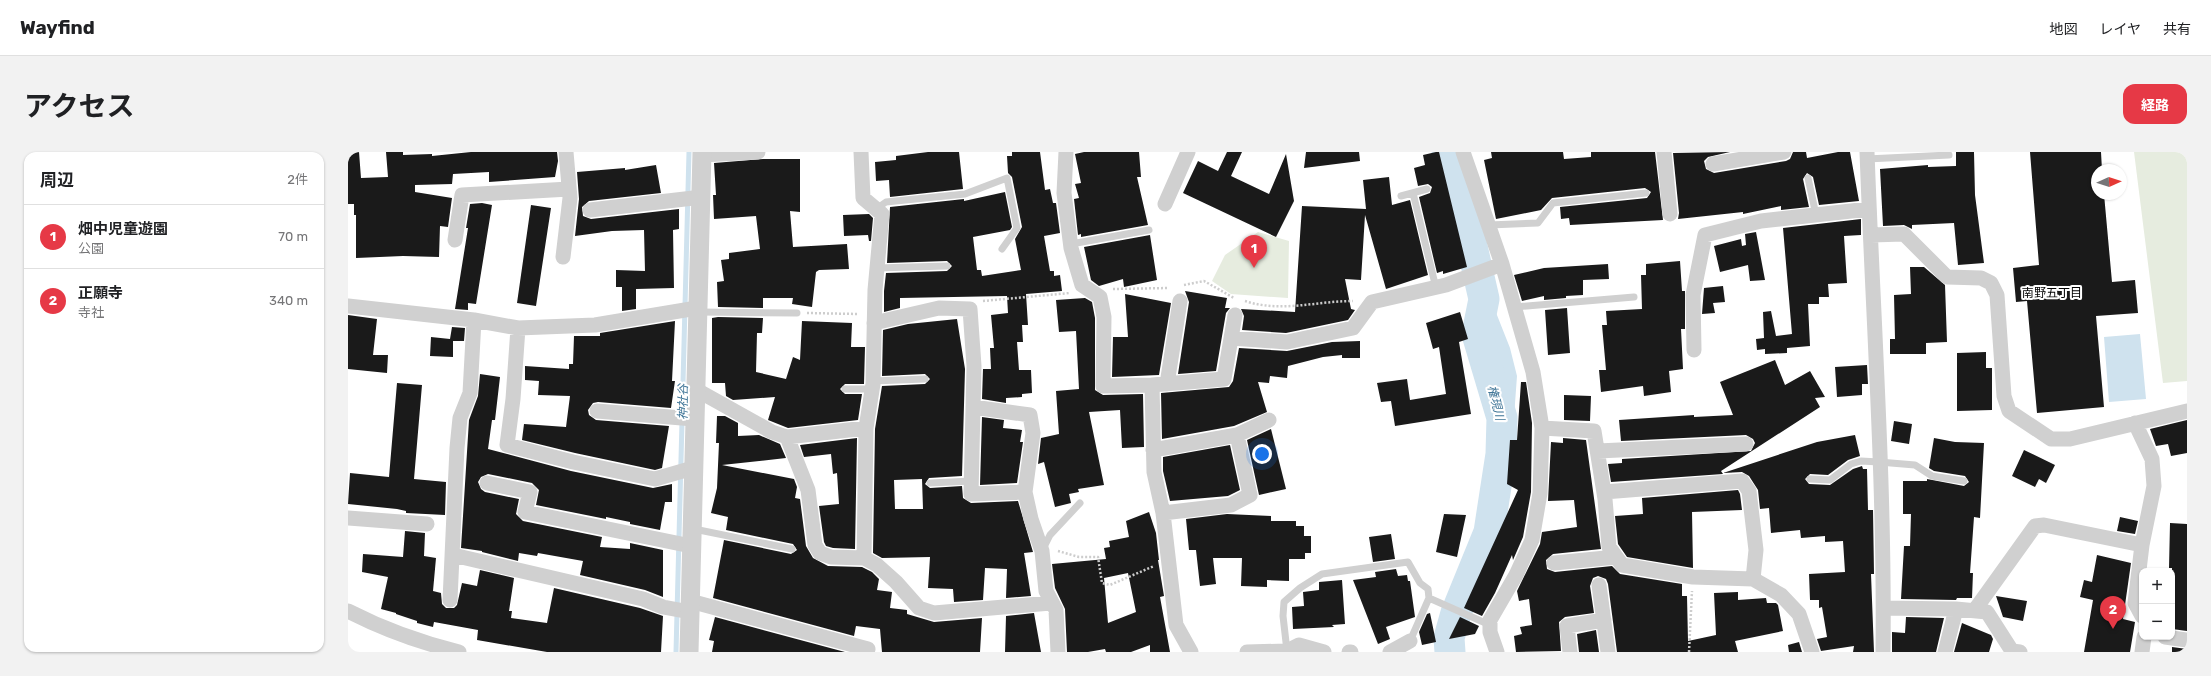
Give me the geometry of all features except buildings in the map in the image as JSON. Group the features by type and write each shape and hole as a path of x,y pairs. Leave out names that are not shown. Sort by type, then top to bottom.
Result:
{"street":[{"path":"562,257 570,198 566,152"},
{"path":"689,652 702,153 758,152"},
{"path":"861,152 863,198 882,214 874,319 872,385 866,428 864,558"},
{"path":"1066,152 1064,193 1070,244 1082,285 1100,296 1104,317 1104,386 1160,384 1224,379 1235,315"},
{"path":"1165,204 1188,152"},
{"path":"1463,152 1502,264 1534,372 1542,428 1540,493 1532,540 1516,575 1490,620 1490,632 1497,652"},
{"path":"1664,152 1670,214"},
{"path":"1713,164 1784,152"},
{"path":"1867,155 1884,608 1883,652"},
{"path":"455,240 462,195 569,190"},
{"path":"590,210 702,197"},
{"path":"1694,350 1693,295 1705,235 1761,221 1868,209"},
{"path":"1871,235 1904,234 1947,277 1981,278 1991,283 1997,295 2004,396 2009,411 2051,439 2070,439 2135,422 2187,411"},
{"path":"1230,338 1287,342 1353,328 1372,302 1436,288 1502,264"},
{"path":"1180,301 1160,384 1153,450 1154,472 1163,513 1176,625 1191,652"},
{"path":"348,306 474,320 518,328 595,325 697,310"},
{"path":"874,319 939,308 970,309 974,366 971,494 1025,492"},
{"path":"450,600 457,448 460,418 470,393 474,320"},
{"path":"518,328 513,399 507,445 573,462 655,479 693,468"},
{"path":"695,389 772,432 787,437 866,428"},
{"path":"973,408 1030,415 1033,433 1025,492 1031,519 1044,548 1046,591 1056,610 1058,652"},
{"path":"597,411 694,418"},
{"path":"1153,450 1237,435 1270,420"},
{"path":"2135,422 2152,460 2154,486 2142,545 2135,603 2139,610"},
{"path":"1542,428 1594,430 1604,492 1609,547 1622,565 1693,577 1753,579 1781,595 1799,614 1812,652"},
{"path":"1163,513 1231,505 1250,495 1237,435"},
{"path":"787,437 808,490 815,545 820,553 831,557 864,558 882,569 919,608 934,613 1051,603"},
{"path":"1598,451 1746,444"},
{"path":"1604,492 1742,480 1749,491 1756,550 1753,579"},
{"path":"487,483 530,492 525,512 691,537"},
{"path":"348,518 427,524"},
{"path":"1974,611 2035,526 2044,525 2142,545"},
{"path":"453,555 644,599 663,607 690,606 868,649"},
{"path":"1554,563 1616,557"},
{"path":"1599,585 1608,652"},
{"path":"1884,608 1956,609 1987,612 2012,651 2020,652"},
{"path":"1945,652 1956,609"},
{"path":"348,611 384,629 433,646 459,652"},
{"path":"1570,652 1566,626 1604,620"},
{"path":"2175,638 2187,640"},
{"path":"2142,652 2144,640"},
{"path":"1390,652 1410,641"},
{"path":"1247,652 1287,651 1299,645 1324,652"}],"lane":[{"path":"1867,155 1949,154"},
{"path":"876,209 886,202 965,194 1007,178 1017,228 1002,249"},
{"path":"1808,178 1816,215"},
{"path":"1401,196 1427,189"},
{"path":"1413,193 1436,288"},
{"path":"1488,225 1538,223 1553,202 1646,193"},
{"path":"1070,244 1150,230"},
{"path":"877,268 947,266"},
{"path":"1515,307 1634,297"},
{"path":"697,310 797,313"},
{"path":"845,389 925,379"},
{"path":"1810,479 1830,480 1851,464 1861,461 1915,465 1932,476 1964,481"},
{"path":"930,483 971,481"},
{"path":"1044,548 1050,536 1080,503"},
{"path":"691,537 792,548"},
{"path":"1287,651 1283,616 1284,602 1300,588 1322,574 1408,562 1420,583 1428,589 1429,598 1410,641"},
{"path":"1429,598 1490,626"}],"path":[{"path":"797,313 874,319"},
{"path":"1044,548 1080,557 1098,557 1102,583 1110,585 1169,560"},
{"path":"1689,652 1693,577"}],"shaded area":[{"path":"2134,152 2187,152 2187,381 2163,383"},
{"path":"1258,232 1289,241 1288,298 1231,294 1212,281 1225,255"}],"water":[{"path":"1493,305 1510,348 1517,376 1514,417 1497,422 1472,326 1478,307"},
{"path":"2140,334 2146,399 2109,402 2104,337"}],"waterway":[{"name":"神社谷","path":"676,652 689,152"},
{"name":"権現川","path":"1447,152 1466,220 1484,299 1477,334 1502,418 1501,454 1489,532 1456,613 1449,638 1450,652"}],"place":[{"name":"畑中児童遊園","path":"1254,268"},
{"name":"正願寺","path":"2113,629"}],"district":[{"name":"南野五丁目","path":"2052,293"}]}
